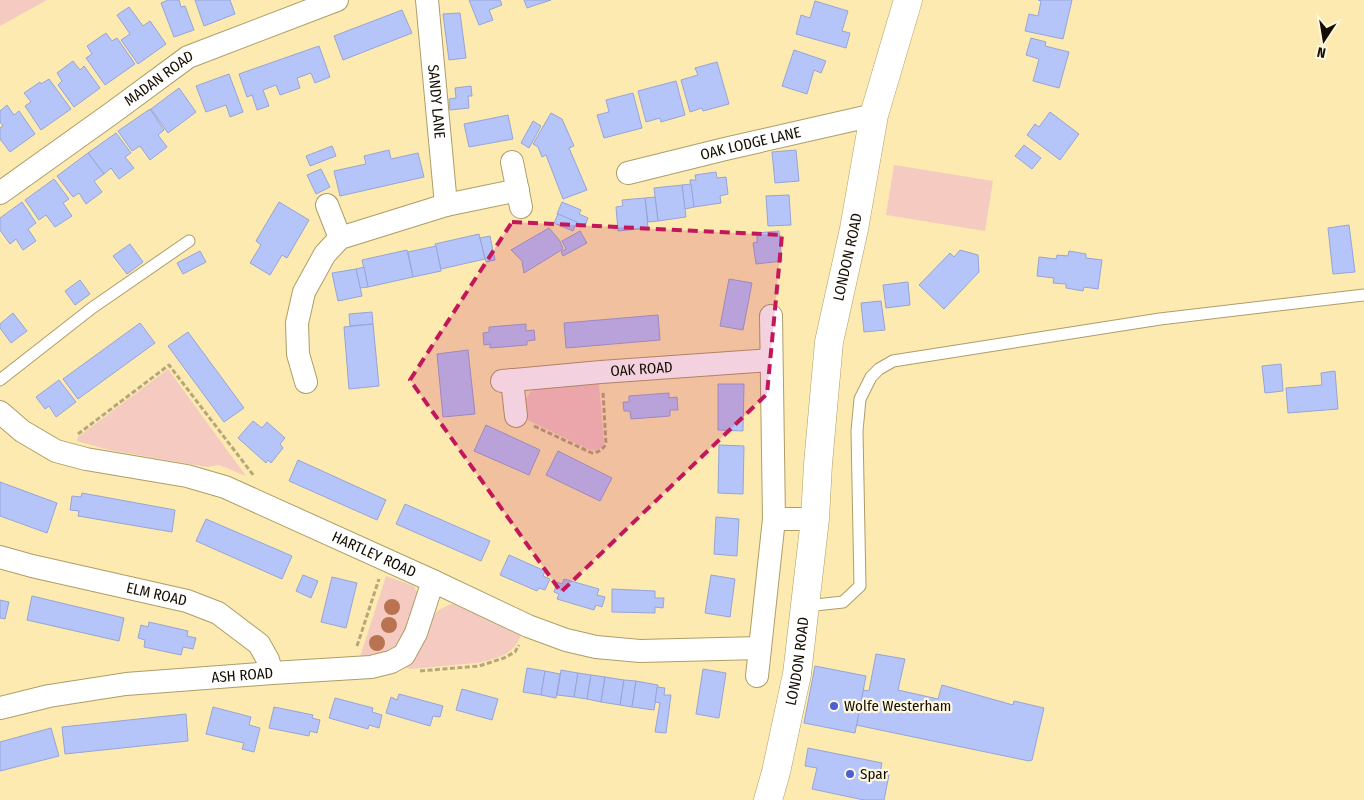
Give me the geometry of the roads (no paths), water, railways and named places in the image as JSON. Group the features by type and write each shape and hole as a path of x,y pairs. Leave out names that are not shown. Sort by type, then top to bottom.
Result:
{"street":[{"name":"MADAN ROAD","path":"0,193 188,57 337,0"},
{"name":"SANDY LANE","path":"427,0 446,205"},
{"name":"LONDON ROAD","path":"768,800 776,772 797,674 815,519 829,342 854,228 874,115 908,0"},
{"name":"OAK LODGE LANE","path":"628,173 725,148 874,115"},
{"path":"306,382 298,354 297,323 304,292 325,254 340,238 446,205 519,199 512,162"},
{"path":"328,205 340,238"},
{"path":"757,676 774,519 771,316"},
{"name":"OAK ROAD","path":"516,416 507,380 771,360"},
{"name":"HARTLEY ROAD","path":"0,412 22,431 56,451 86,459 187,476 225,487 528,626 566,640 596,647 640,651 760,648"},
{"path":"774,519 815,519"},
{"name":"ELM ROAD","path":"8,566 187,601 218,613 259,644 268,660 272,673"},
{"name":"ASH ROAD","path":"0,708 49,696 126,684 371,668 391,662 404,655 416,634 433,581"}],"lane":[{"path":"0,380 92,308 189,241"},
{"path":"806,606 843,602 860,586 857,431 860,399 871,377 879,369 893,361 1160,319 1364,295"}],"place":[{"name":"Wolfe Westerham","path":"834,706"},
{"name":"Spar","path":"850,774"}]}
